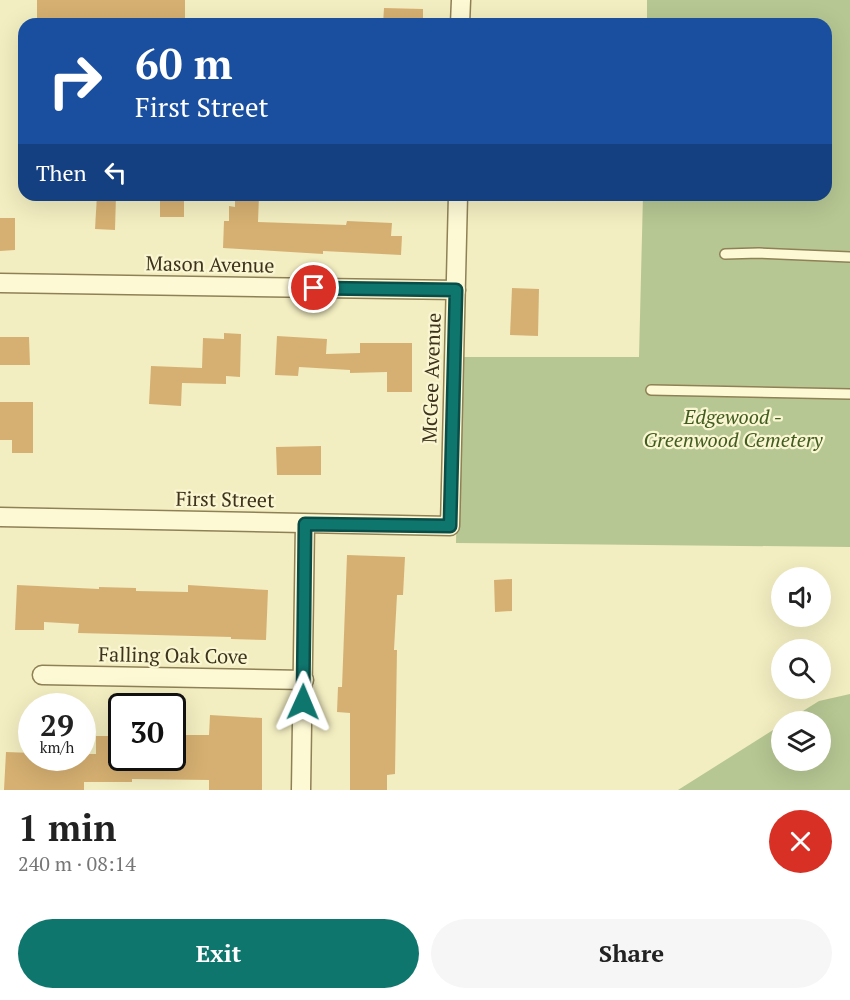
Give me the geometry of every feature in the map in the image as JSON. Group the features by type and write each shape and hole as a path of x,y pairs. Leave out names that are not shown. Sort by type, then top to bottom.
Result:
{"street":[{"path":"460,18 461,0"},
{"name":"McGee Avenue","path":"450,526 458,201"},
{"name":"Mason Avenue","path":"0,283 456,290"},
{"name":"First Street","path":"0,517 450,526"},
{"path":"301,790 305,524"},
{"name":"Falling Oak Cove","path":"42,675 304,680"}],"lane":[{"path":"725,254 759,253 850,257"},
{"path":"651,390 850,393"}],"green space":[{"name":"Edgewood - Greenwood Cemetery","path":"647,0 850,0 850,547 456,543 460,357 639,357 643,201 832,201 832,18 647,18"},
{"path":"850,694 850,790 678,790 771,731 771,771 831,771 831,711 803,711 819,701"}],"building":[{"path":"37,0 185,0 185,18 37,18"},
{"path":"384,8 423,9 423,18 383,18"},
{"path":"97,201 116,201 115,230 95,229"},
{"path":"160,201 184,201 184,217 160,217"},
{"path":"235,201 259,201 258,222 346,225 347,221 392,223 391,236 402,236 401,255 323,251 323,254 223,248 224,221 229,221 229,206 235,207"},
{"path":"0,218 15,218 15,250 0,251"},
{"path":"512,288 539,289 538,336 510,335"},
{"path":"224,333 241,334 240,377 226,376 226,384 182,383 181,406 149,404 151,366 202,368 203,338 224,339"},
{"path":"277,336 327,339 326,354 360,353 360,343 412,343 412,392 387,392 387,372 350,373 350,370 299,367 298,376 275,375"},
{"path":"0,337 29,337 30,365 0,365"},
{"path":"0,402 33,402 33,453 12,453 12,440 0,440"},
{"path":"321,446 321,475 277,475 276,447"},
{"path":"347,555 405,557 403,595 397,595 394,650 397,650 395,774 387,775 387,790 350,790 350,713 337,712 338,687 342,687"},
{"path":"512,579 512,611 495,612 494,580"},
{"path":"17,585 99,589 99,587 136,588 136,591 188,592 188,585 268,590 266,640 78,633 79,624 44,622 44,630 15,630"},
{"path":"210,715 262,718 262,790 209,790 209,780 132,779 132,782 84,782 84,790 4,790 6,752 18,752 18,771 96,771 96,736 108,736 108,771 186,771 186,735 209,735"}],"route":[{"path":"303,702 305,524 450,526 456,290 314,288"}]}
